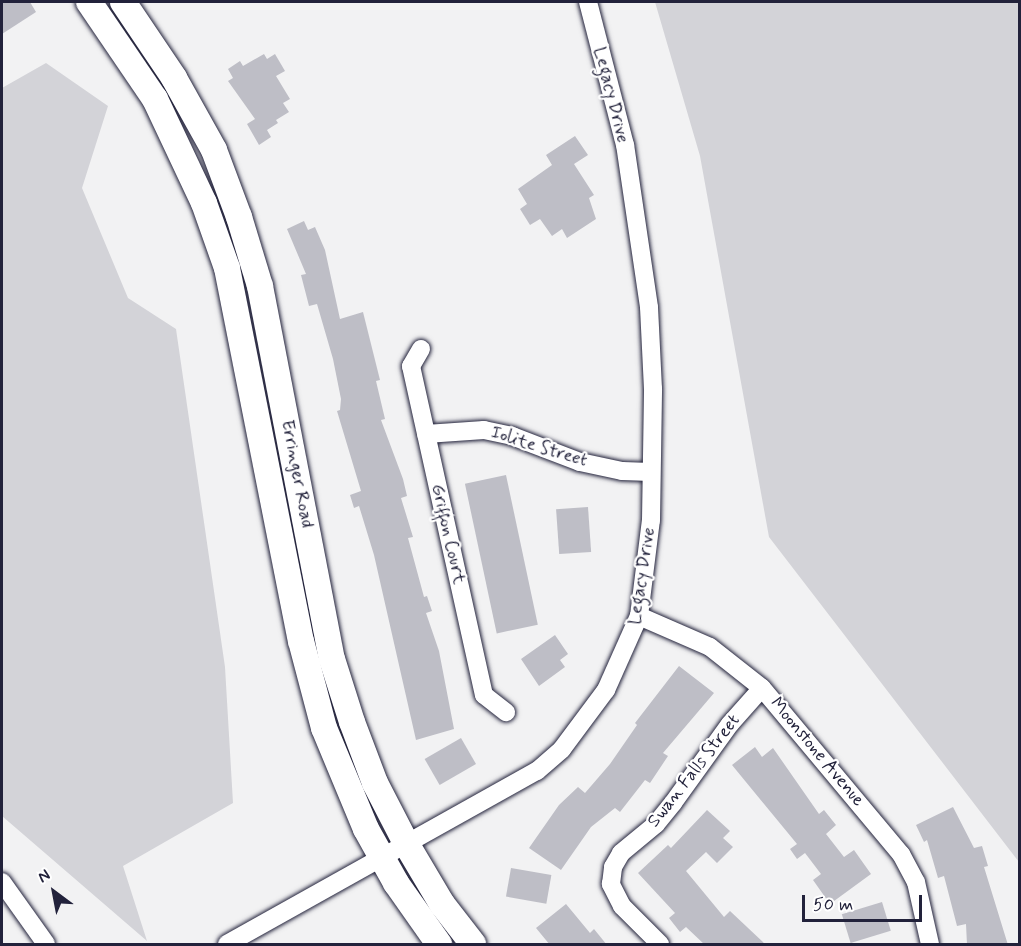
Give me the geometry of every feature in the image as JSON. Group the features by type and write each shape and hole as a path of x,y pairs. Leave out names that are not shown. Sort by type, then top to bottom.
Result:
{"main road":[{"name":"Erringer Road","path":"89,2 155,99 204,203 227,268 314,694 342,776 383,859 439,945"},
{"name":"Erringer Road","path":"123,2 174,78 214,150 239,217 267,321 332,659 375,783 407,845 442,904 473,945"}],"street":[{"name":"Legacy Drive","path":"227,945 537,771 562,749 606,690 639,616 650,530 652,378 639,226 624,145 588,2"},
{"name":"Griffon Court","path":"421,348 411,366 484,695 506,712"},
{"name":"Iolite Street","path":"426,434 484,430 512,435 579,462 622,471 651,472"},
{"name":"Moonstone Avenue","path":"639,616 710,647 762,688 901,854 916,882 930,945"},
{"name":"Swan Falls Street","path":"660,945 622,906 611,884 613,867 621,853 656,824 730,724 762,688"},
{"path":"2,882 46,945"}],"shaded area":[{"path":"655,2 1019,2 1019,862 769,537 700,156"},
{"path":"46,63 108,106 82,188 128,298 176,329 225,667 233,803 123,866 147,941 2,816 2,88"}],"building":[{"path":"2,2 30,2 36,12 2,34"},
{"path":"264,54 267,59 275,54 285,71 276,76 290,99 283,103 289,112 276,120 278,123 267,130 271,137 259,145 247,124 255,119 228,81 233,78 228,69 240,61 243,66"},
{"path":"575,136 588,155 574,164 594,195 589,198 596,219 567,238 562,229 552,236 540,219 530,225 520,209 527,204 518,189 552,165 546,155"},
{"path":"304,221 308,230 315,227 325,250 340,319 363,312 380,380 376,381 385,419 381,420 407,496 401,498 413,537 408,538 424,597 427,596 432,611 426,613 439,651 454,729 416,740 374,555 359,506 354,508 350,495 361,491 337,411 340,410 341,399 333,359 317,304 309,306 301,275 306,274 287,229"},
{"path":"506,475 538,625 497,633 465,484"},
{"path":"588,507 591,552 559,554 556,509"},
{"path":"555,635 568,654 560,660 565,667 539,686 521,659"},
{"path":"679,666 714,693 663,753 668,756 650,783 645,780 620,812 615,808 591,827 561,870 529,848 559,805 578,787 585,793 610,764 637,725 635,723"},
{"path":"461,738 476,764 440,785 425,759"},
{"path":"755,747 762,757 773,748 819,814 824,810 836,825 826,834 844,857 854,850 871,874 830,904 813,880 821,874 805,853 797,859 790,849 797,844 732,765"},
{"path":"953,807 974,848 982,846 988,866 984,867 1008,945 967,945 966,924 957,926 944,876 938,878 927,840 924,842 916,825"},
{"path":"707,810 730,831 723,838 733,847 717,863 706,852 686,871 724,917 730,911 766,945 705,945 686,927 680,932 669,918 675,913 638,873 668,845 671,848"},
{"path":"511,868 551,875 546,904 506,897"},
{"path":"882,902 891,931 851,943 842,914"},
{"path":"566,904 590,933 594,929 607,945 550,945 536,928"}]}
